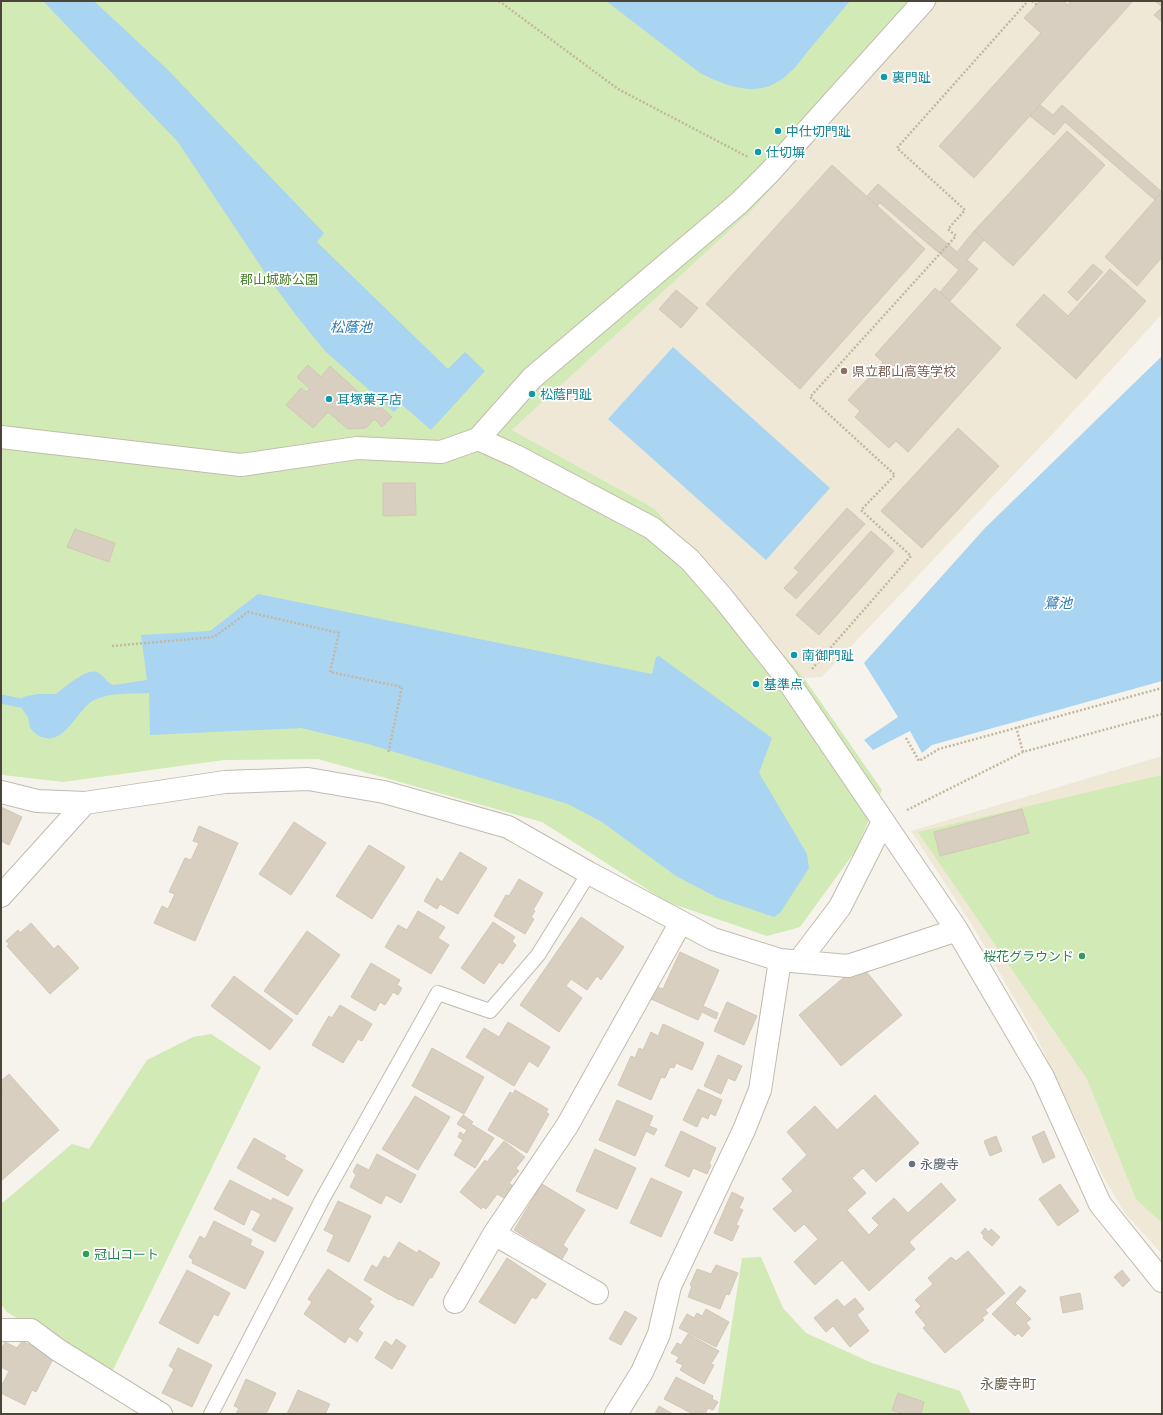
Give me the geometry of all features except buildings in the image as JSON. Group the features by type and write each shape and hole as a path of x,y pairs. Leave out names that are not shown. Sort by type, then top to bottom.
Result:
{"street":[{"path":"1,437 241,465 357,448 441,452 478,439 532,378 739,203 770,172 924,1"},
{"path":"478,439 516,456 652,528 690,560 723,598 784,675 957,930 1043,1077 1100,1204 1162,1281"},
{"path":"1,792 37,801 85,803 225,782 308,779 384,792 508,827 589,873 713,939 790,961 848,966 957,930"},
{"path":"1,896 85,803"},
{"path":"616,1414 642,1372 659,1334 670,1286 744,1130 760,1090 790,961 840,907 883,822"},
{"path":"455,1302 494,1234 567,1126 681,922"},
{"path":"494,1234 597,1293"},
{"path":"1,1330 31,1330 58,1350 161,1414"}],"lane":[{"path":"211,1414 323,1198 438,994 490,1011 538,955 589,873"}],"path":[{"path":"499,1 618,89 740,152 770,172"},
{"path":"794,690 911,556 861,510 895,475 810,397 956,236 948,229 965,210 897,148 1028,1"},
{"path":"1032,1 1037,5"},
{"path":"112,646 214,637 248,612 338,633 330,672 402,687 388,754"},
{"path":"906,738 919,761 939,749 1162,688"},
{"path":"883,822 1023,752 1162,714"},
{"path":"1016,727 1023,752"}],"shaded area":[{"name":"県立郡山高等学校","path":"939,1 1162,1 1162,314 1059,427 822,677 804,678 655,509 512,430 752,210"},
{"name":"桜花グラウンド","path":"1162,756 1162,1254 1124,1212 1103,1176 1036,1036 972,925 911,831"}],"green space":[{"name":"郡山城跡公園","path":"1,1 939,1 752,210 512,430 655,509 804,678 882,790 856,850 800,927 767,936 667,902 542,822 318,759 224,760 63,782 3,775 1,773"},
{"name":"桜花グラウンド","path":"1162,775 1162,1223 1136,1199 1087,1079 918,832"},
{"name":"冠山コート","path":"211,1034 261,1067 110,1376 7,1312 1,1304 1,1204 72,1144 89,1149 147,1060 193,1037"},
{"path":"761,1257 783,1308 806,1333 872,1363 960,1391 971,1414 718,1414 742,1258"}],"water":[{"name":"松蔭池","path":"43,1 94,1 168,70 324,233 317,242 448,369 465,352 485,371 431,430 401,404 394,412 325,351 268,277 178,142"},
{"path":"606,1 850,1 791,72 778,82 767,87 756,89 722,83 700,73"},
{"path":"673,347 830,488 766,560 608,419"},
{"name":"鷺池","path":"1162,356 1162,681 932,745 922,753 910,731 873,750 864,740 898,717 864,663 985,528"},
{"path":"258,594 652,674 656,657 659,656 772,738 759,773 807,854 809,868 780,913 774,917 718,898 676,876 602,822 568,804 368,744 301,728 150,735 149,693 114,695 101,697 94,700 82,711 64,732 57,736 50,738 40,736 30,728 28,717 20,706 23,697 37,694 56,694 75,679 92,672 99,673 109,683 114,685 147,680 141,635 210,631"}],"waterway":[{"path":"1,699 21,703"}],"place":[{"name":"裏門趾","path":"884,77"},
{"name":"中仕切門趾","path":"778,131"},
{"name":"仕切塀","path":"758,152"},
{"name":"県立郡山高等学校","path":"844,371"},
{"name":"松蔭門趾","path":"532,394"},
{"name":"耳塚菓子店","path":"329,399"},
{"name":"南御門趾","path":"794,655"},
{"name":"基準点","path":"756,684"},
{"name":"桜花グラウンド","path":"1082,956"},
{"name":"永慶寺","path":"912,1164"},
{"name":"冠山コート","path":"86,1254"}],"district":[{"name":"永慶寺町","path":"1008,1383"}]}
